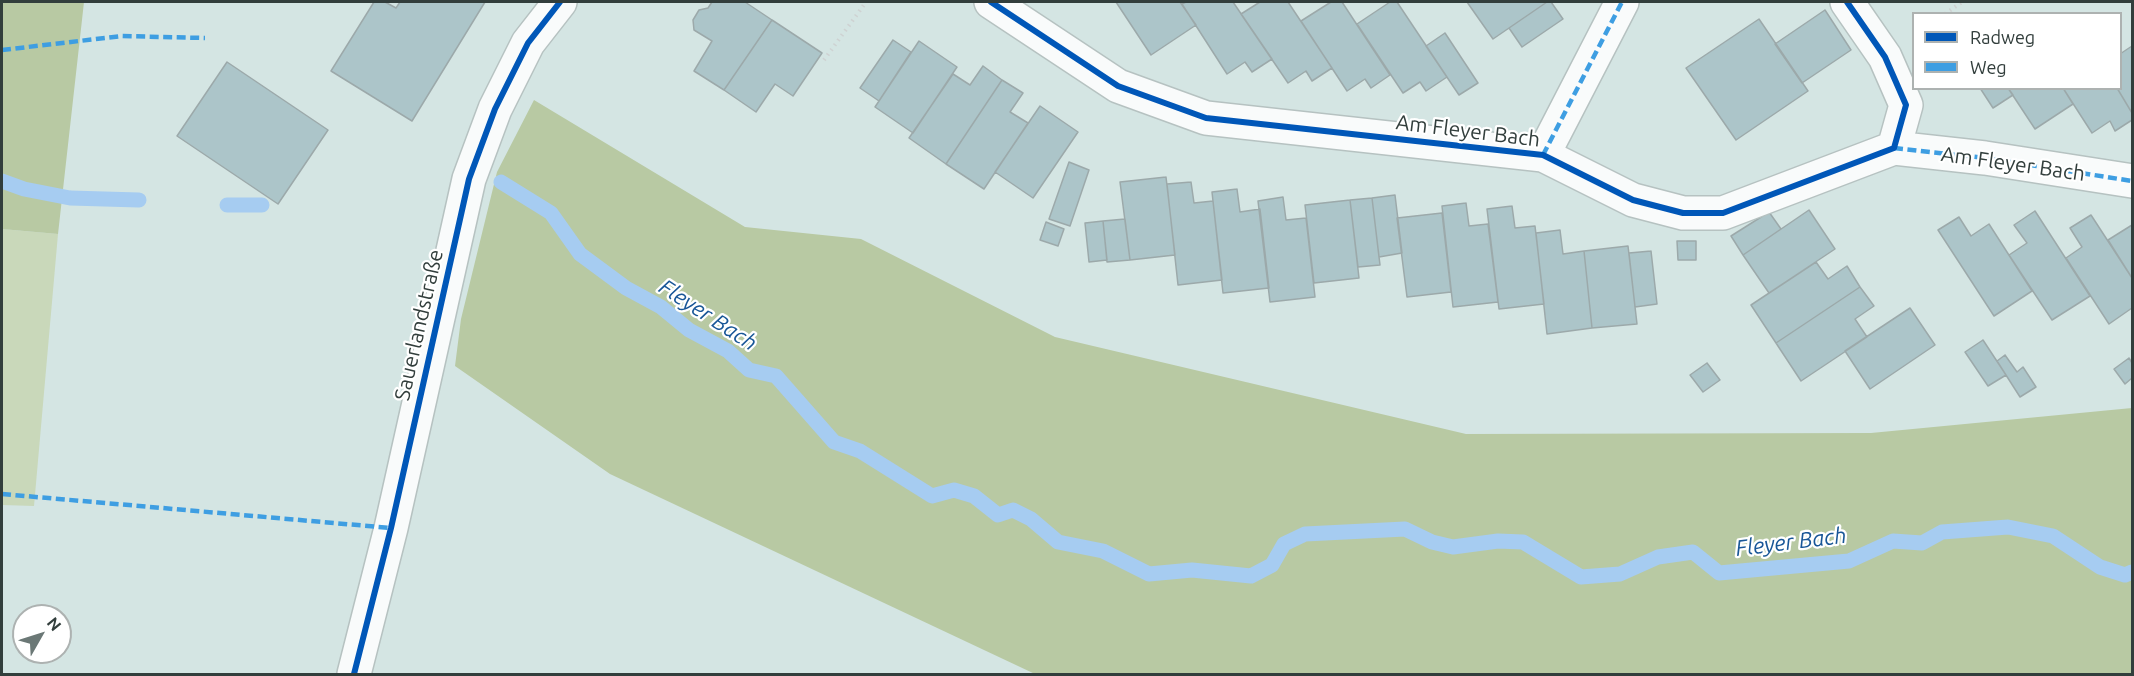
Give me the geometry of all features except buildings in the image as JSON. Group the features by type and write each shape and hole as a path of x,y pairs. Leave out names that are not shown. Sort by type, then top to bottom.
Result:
{"street":[{"name":"Sauerlandstraße","path":"354,675 391,528 469,179 495,109 528,43 560,2"},
{"name":"Am Fleyer Bach","path":"991,2 1119,87 1206,118 1543,155 1633,200 1683,213 1723,213 1894,148 2133,181"},
{"name":"Am Fleyer Bach","path":"1543,155 1622,2"},
{"path":"1847,2 1885,57 1906,105 1894,148"}],"path":[{"path":"824,60 866,2"},
{"path":"1948,12 1962,2"}],"green space":[{"path":"2,2 84,2 58,234 2,229"},
{"path":"534,100 745,227 861,239 1055,337 1466,434 1871,433 2132,408 2132,674 1035,674 610,474 455,366 461,319 497,172"},
{"path":"2,229 58,234 34,506 2,505"}],"waterway":[{"name":"Fleyer Bach","path":"2,181 24,189 70,198 139,200"},
{"name":"Fleyer Bach","path":"501,182 551,213 580,254 626,288 661,307 689,330 728,351 749,370 776,376 834,442 860,451 932,496 954,490 974,496 998,515 1013,510 1031,519 1058,542 1103,551 1149,574 1192,570 1251,576 1272,565 1284,544 1305,534 1405,529 1432,542 1453,547 1498,541 1523,542 1581,577 1620,574 1658,557 1693,552 1719,573 1849,561 1893,541 1922,543 1942,532 2008,527 2053,536 2100,567 2125,575 2132,572"},
{"name":"Fleyer Bach","path":"227,205 262,205"}],"marked path":[{"path":"1543,155 1622,2"},
{"path":"2,50 122,36 205,38"},
{"path":"1894,148 1985,158 2132,181"},
{"path":"2,494 391,528"}],"cycle path":[{"path":"354,674 391,528 469,179 495,109 528,43 560,2"},
{"path":"991,2 1118,86 1206,118 1543,155 1633,200 1683,213 1723,213 1894,148 1906,105 1885,57 1847,2"}]}
